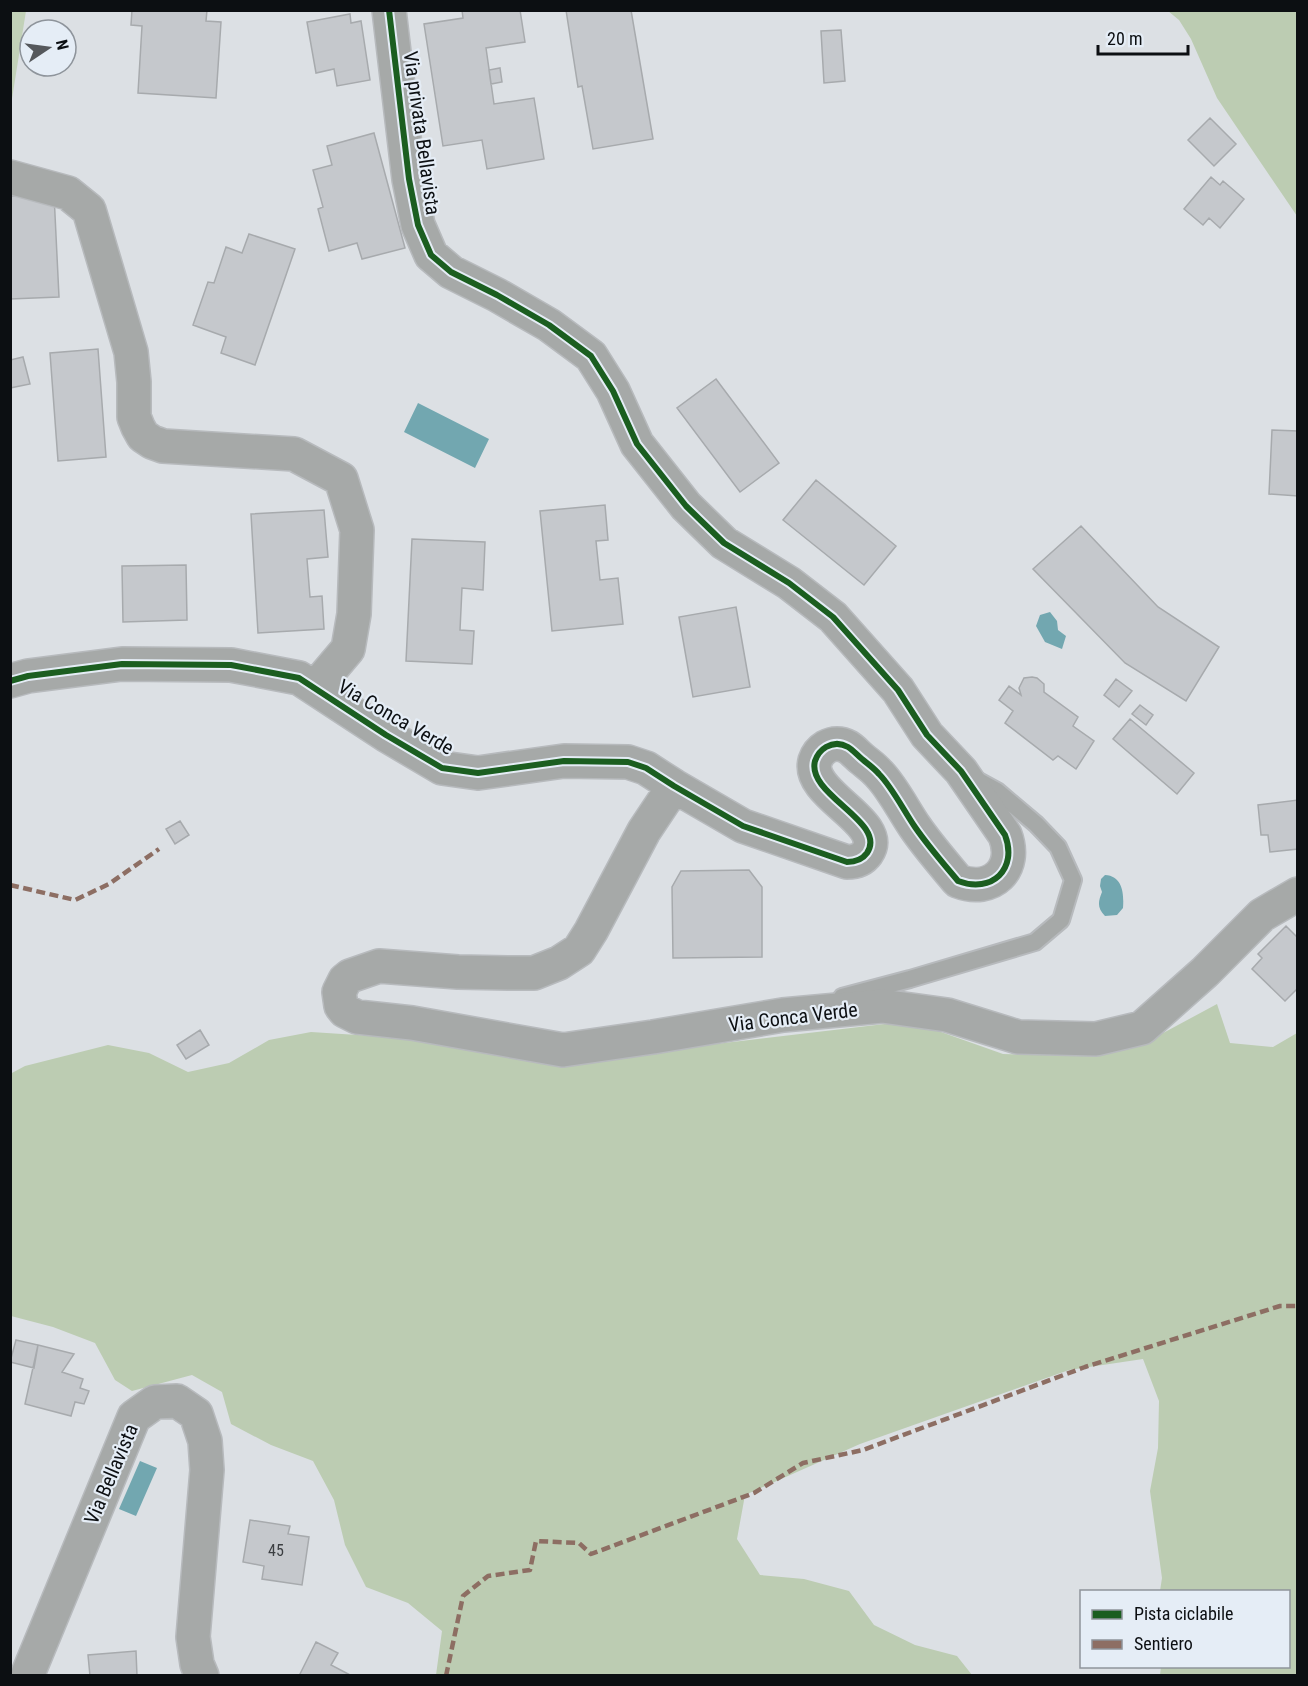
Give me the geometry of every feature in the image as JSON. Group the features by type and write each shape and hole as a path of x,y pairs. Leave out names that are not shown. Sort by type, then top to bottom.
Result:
{"street":[{"name":"Via privata Bellavista","path":"388,10 409,179 418,225 431,255 451,272 549,325 591,356 613,391 637,444 686,506 724,543 789,583 833,617 898,690"},
{"path":"10,177 68,193 89,210 131,352 135,382 134,417 144,436 163,446 294,454 341,478 357,530 354,614 348,649 315,688"},
{"name":"Via Conca Verde","path":"10,681 28,676 123,664 231,665 299,678 386,735 442,768 478,773 564,761 628,762 646,768 743,826 847,862 853,862 859,860 868,851 870,845 868,833 820,783 814,770 814,762 822,749 836,744 843,745 850,748 881,775 916,830 958,880 968,885 990,882 1006,867 1009,845 1005,835 961,771 927,735 898,690"},
{"name":"Via Conca Verde","path":"674,786 644,831 579,950 559,963 534,973 458,972 379,966 345,980 339,992 341,1006 345,1011 357,1017 411,1023 563,1050 783,1015 882,1006 948,1015 1018,1037 1096,1039 1142,1028 1205,972 1262,915 1298,894"},
{"name":"Via Bellavista","path":"27,1676 134,1417 155,1402 177,1401 196,1414 205,1441 207,1470 194,1637 197,1664 202,1676"}],"lane":[{"path":"783,1015 1035,942 1061,920 1073,880 1058,847 1036,824 997,791 961,771"}],"green space":[{"path":"10,11 26,11 25,18 18,18 18,61 10,105"},
{"path":"1168,11 1297,11 1297,216 1217,98 1191,39 1179,20"},
{"path":"1217,1004 1230,1043 1273,1047 1297,1033 1297,1675 1160,1675 1161,1668 1290,1668 1290,1590 1160,1590 1162,1578 1150,1491 1158,1448 1159,1401 1143,1359 1069,1370 860,1444 745,1495 737,1539 760,1575 804,1579 849,1591 874,1625 915,1645 957,1656 972,1675 436,1675 442,1631 408,1603 366,1587 345,1545 334,1500 313,1461 271,1445 231,1424 222,1392 192,1375 132,1391 115,1380 95,1343 53,1327 11,1316 10,1074 25,1066 108,1045 149,1053 188,1072 229,1063 269,1040 311,1032 404,1038 554,1065 910,1021 1003,1054 1081,1056 1139,1046"}],"water":[{"path":"418,403 489,439 475,468 404,432"},
{"path":"1050,612 1057,621 1058,630 1066,636 1062,649 1045,642 1036,626 1040,615"},
{"path":"1105,875 1116,879 1121,887 1123,908 1117,915 1105,916 1099,908 1102,892 1101,879"},
{"path":"140,1461 157,1468 136,1516 119,1509"}],"building":[{"path":"132,10 207,10 206,21 221,22 216,98 138,93 142,26 131,25"},
{"path":"462,10 520,10 525,42 486,48 494,104 534,98 544,159 487,169 482,140 443,146 424,24 463,18"},
{"path":"566,10 631,10 653,139 593,149 582,86 578,87"},
{"path":"350,14 351,23 361,21 370,80 337,86 334,69 316,73 307,22"},
{"path":"841,30 845,81 824,83 821,31"},
{"path":"500,68 502,82 491,84 489,70"},
{"path":"1210,118 1236,144 1214,166 1188,140"},
{"path":"374,133 405,248 362,259 357,243 329,251 318,209 323,207 313,170 332,165 327,146"},
{"path":"1211,177 1220,185 1223,181 1244,199 1220,228 1209,218 1203,225 1184,209"},
{"path":"54,194 59,297 10,299 10,196"},
{"path":"249,234 295,249 255,365 221,353 226,337 193,325 208,282 214,283 226,247 242,253"},
{"path":"98,349 106,457 58,461 50,353"},
{"path":"23,357 30,384 10,388 10,360"},
{"path":"716,379 779,463 740,492 677,408"},
{"path":"1272,430 1298,431 1298,496 1269,494"},
{"path":"816,480 896,546 864,585 783,520"},
{"path":"605,505 608,540 596,541 600,580 618,578 623,624 552,631 540,511"},
{"path":"324,510 328,557 307,559 310,597 322,596 324,629 258,633 251,514"},
{"path":"1081,526 1158,607 1219,647 1186,701 1125,663 1033,569"},
{"path":"412,539 485,542 483,590 462,588 460,630 474,631 472,664 406,661"},
{"path":"186,565 187,620 123,622 122,566"},
{"path":"736,607 750,687 693,697 679,617"},
{"path":"1032,677 1044,684 1044,692 1078,717 1073,726 1094,741 1076,769 1058,756 1053,760 1005,723 1013,711 999,700 1009,686 1021,695 1019,688 1024,678"},
{"path":"1116,679 1132,691 1119,707 1104,695"},
{"path":"1140,705 1153,715 1146,725 1132,714"},
{"path":"1130,719 1194,773 1177,794 1113,739"},
{"path":"1298,800 1298,849 1270,852 1268,835 1261,835 1258,805"},
{"path":"180,821 189,835 175,844 166,829"},
{"path":"749,870 762,887 762,957 673,958 672,887 681,871"},
{"path":"1286,926 1298,938 1298,988 1285,1001 1252,969 1262,958 1258,954"},
{"path":"200,1030 209,1045 186,1059 177,1045"},
{"path":"16,1340 38,1345 34,1368 10,1362"},
{"path":"38,1345 74,1354 62,1372 83,1379 80,1388 89,1391 84,1404 75,1402 71,1416 25,1404"},
{"path":"250,1520 290,1526 288,1534 309,1537 302,1585 262,1579 264,1566 243,1562"},
{"path":"316,1642 338,1653 331,1665 352,1676 299,1676"},
{"path":"136,1651 137,1676 90,1676 88,1655"}],"marked path":[{"path":"10,885 75,900 109,884 159,849"},
{"path":"446,1676 463,1596 488,1576 530,1570 536,1541 579,1543 591,1554 754,1493 803,1463 863,1450 1085,1367 1280,1306 1298,1306"}],"cycle path":[{"path":"10,681 28,676 122,664 231,665 299,678 386,735 442,768 478,773 564,761 628,762 646,768 743,826 850,862 861,859 867,853 870,842 866,830 822,785 816,773 815,761 819,753 824,748 840,744 852,750 884,779 920,834 958,881 982,884 999,876 1005,868 1008,858 1005,835 961,771 927,735 898,690 833,617 789,583 724,543 686,506 637,444 613,391 591,356 549,325 451,272 431,255 418,225 409,179 389,10"}]}
